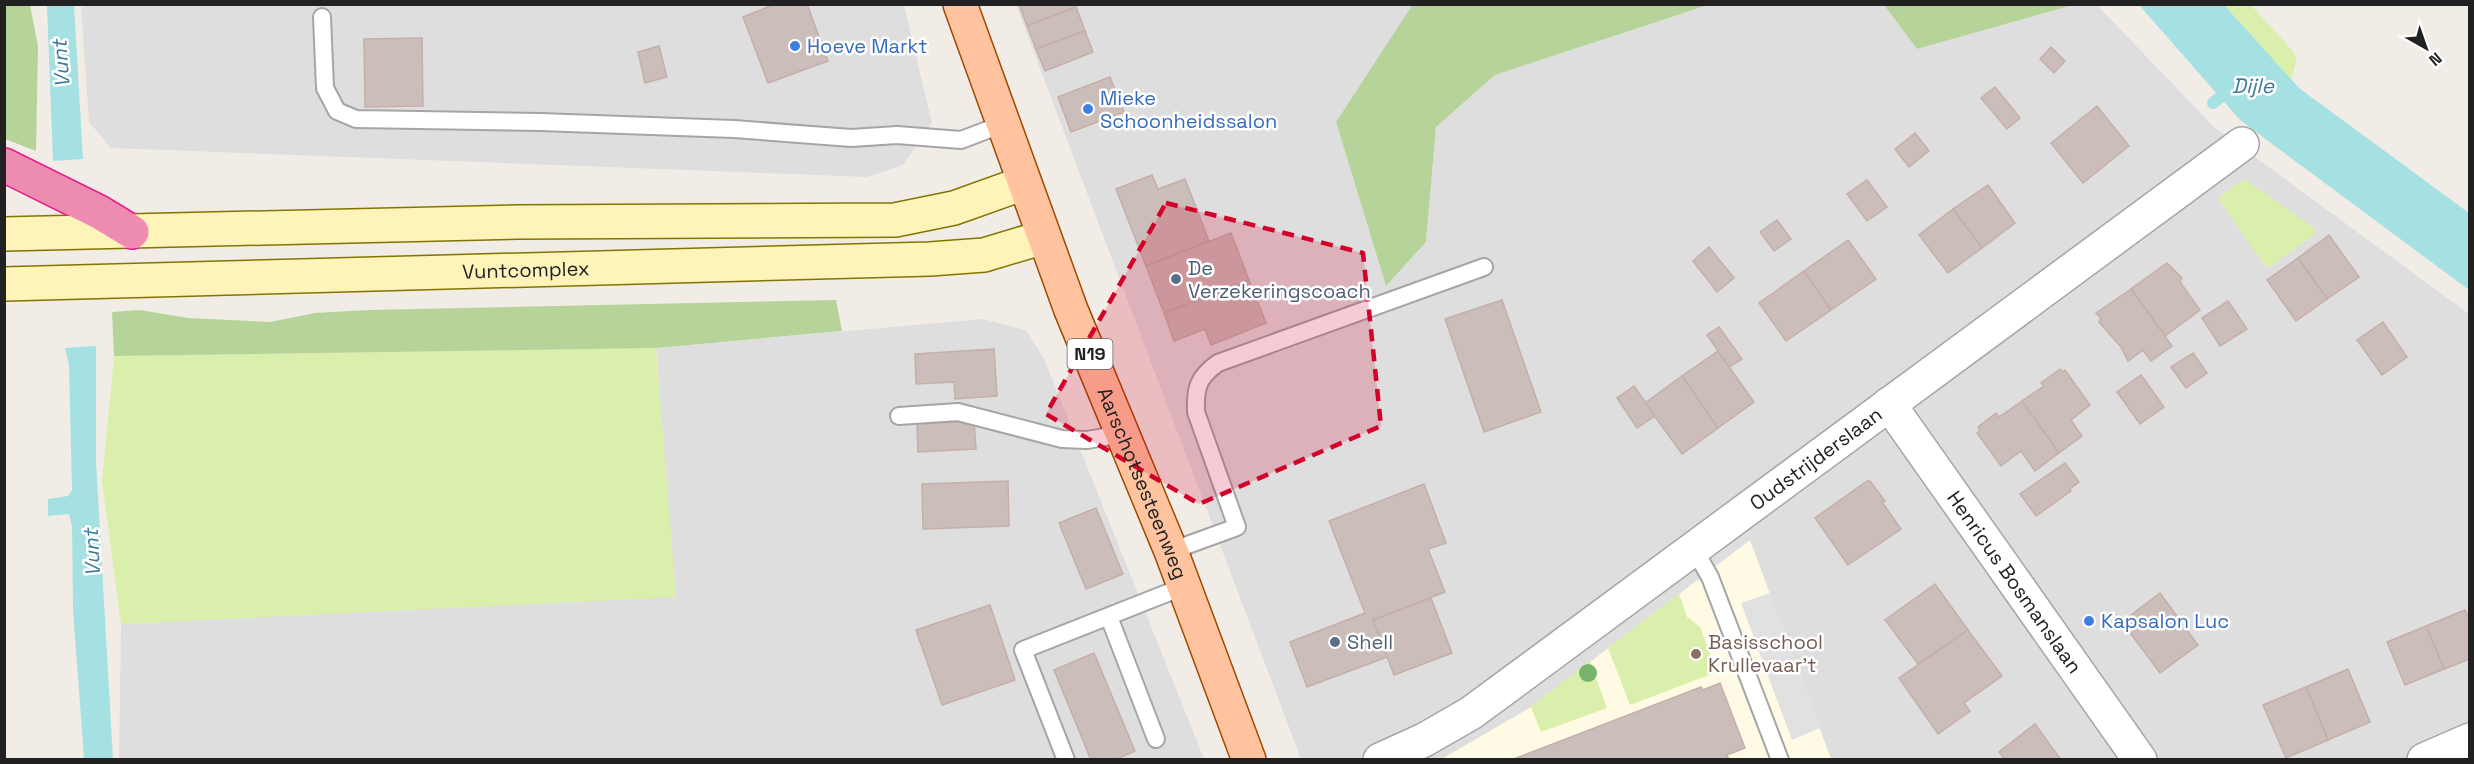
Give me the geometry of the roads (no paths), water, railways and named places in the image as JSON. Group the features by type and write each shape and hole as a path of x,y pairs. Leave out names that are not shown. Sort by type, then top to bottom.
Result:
{"highway":[{"path":"4,165 99,212 132,232"}],"main road":[{"name":"Aarschotsesteenweg","path":"960,4 1071,310 1185,586 1249,759"},
{"path":"4,234 518,222 895,220 954,208 1024,183"},
{"name":"Vuntcomplex","path":"4,284 930,260 984,255 1044,237"}],"street":[{"name":"Oudstrijderslaan","path":"1380,759 1424,740 1471,713 2242,144"},
{"name":"Henricus Bosmanslaan","path":"1889,404 2139,759"},
{"path":"2424,759 2469,740"}],"lane":[{"path":"322,17 325,88 337,111 356,118 734,129 851,138 897,135 961,140 1003,124"},
{"path":"1171,551 1237,527 1196,412 1195,392 1202,374 1218,363 1484,267"},
{"path":"899,416 958,412 1062,439 1087,440 1122,434"},
{"path":"1694,549 1710,577 1780,759"},
{"path":"1066,759 1023,650 1185,586"},
{"path":"1109,616 1156,739"}],"water":[{"name":"Vunt","path":"47,5 74,5 83,159 53,161"},
{"name":"Dijle","path":"2139,5 2224,5 2299,88 2469,213 2469,290 2240,120"},
{"name":"Vunt","path":"96,346 96,461 113,760 84,759 73,610 72,527 69,514 48,516 48,499 68,496 72,490 69,365 65,348"}],"waterway":[{"path":"2213,103 2233,87"}],"place":[{"name":"Hoeve Markt","path":"795,46"},
{"name":"Mieke Schoonheidssalon","path":"1088,109"},
{"name":"De Verzekeringscoach","path":"1176,279"},
{"name":"Kapsalon Luc","path":"2089,621"},
{"name":"Shell","path":"1335,642"},
{"name":"Basisschool Krullevaar't","path":"1696,654"}]}
